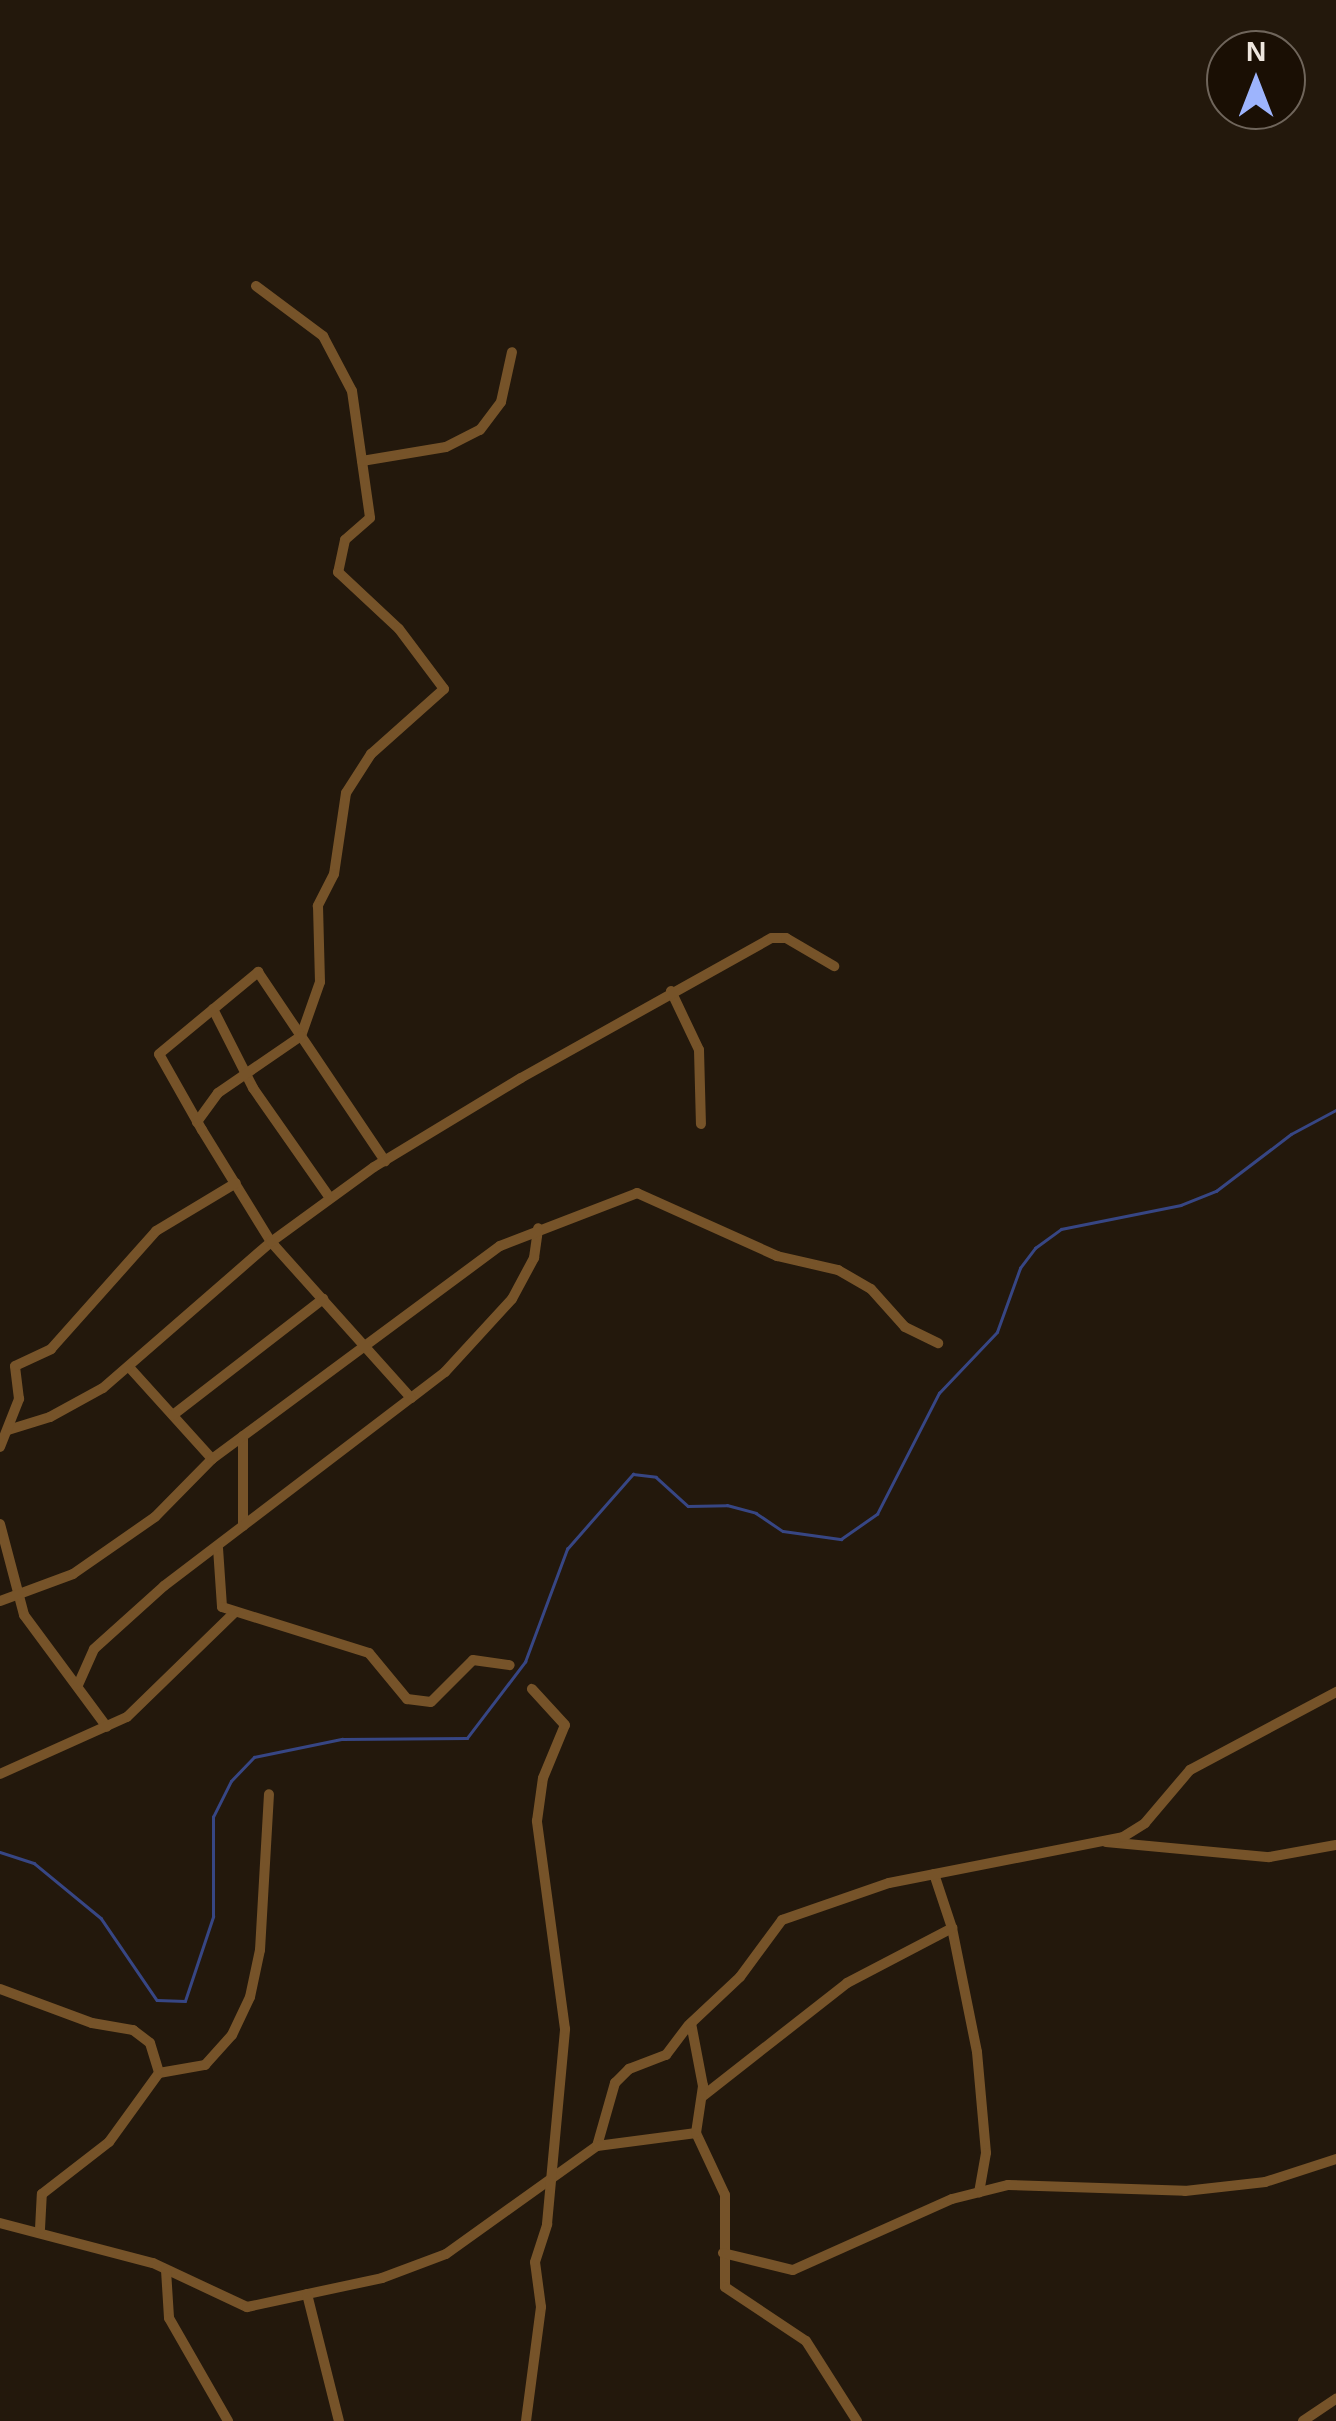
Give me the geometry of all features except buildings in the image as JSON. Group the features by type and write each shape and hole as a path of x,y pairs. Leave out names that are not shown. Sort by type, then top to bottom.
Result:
{"street":[{"path":"197,1122 218,1093 301,1036 320,982 318,906 334,874 346,794 371,754 444,689 399,629 338,572 346,540 370,518 352,390 328,343 256,286"},
{"path":"362,461 446,448 480,430 501,402 512,352"},
{"path":"8,1430 50,1418 129,1367 271,1242 385,1160 672,992 778,936 834,966"},
{"path":"385,1160 258,972 159,1050 197,1122 271,1242 410,1398"},
{"path":"672,992 699,1050 701,1124"},
{"path":"213,1009 248,1072 330,1198"},
{"path":"0,1371 60,1340 156,1232 236,1183"},
{"path":"0,1601 14,1592 73,1574 158,1514 212,1458 485,1256 538,1228 644,1193 777,1256 838,1270 871,1289 904,1327 938,1343"},
{"path":"78,1685 94,1649 243,1526 444,1372 512,1299 534,1258 538,1228"},
{"path":"173,1415 324,1299"},
{"path":"0,1447 19,1399 16,1366"},
{"path":"129,1367 212,1458"},
{"path":"242,1436 243,1526"},
{"path":"0,1524 14,1592 31,1626 107,1727"},
{"path":"218,1548 219,1602 234,1613 370,1654 398,1690 418,1703 432,1702 473,1660 510,1665"},
{"path":"0,1774 107,1727 136,1710 204,1636 234,1613"},
{"path":"526,2421 541,2307 535,2262 552,2172 565,2019 537,1821 543,1778 564,1725 532,1688"},
{"path":"597,2146 615,2082 629,2069 666,2055 691,2023 740,1977 782,1920 934,1874 1106,1842 1140,1828 1178,1779 1226,1746 1336,1692"},
{"path":"40,2229 42,2194 109,2142 159,2073 196,2069 218,2054 250,1997 260,1950 269,1794"},
{"path":"1106,1842 1269,1857 1336,1844"},
{"path":"934,1874 952,1928 977,2052 986,2153 979,2192"},
{"path":"703,2096 847,1983 952,1928"},
{"path":"0,1990 92,2023 133,2030 150,2044 159,2073"},
{"path":"691,2023 703,2096 696,2133 725,2195 725,2287 806,2341 857,2421"},
{"path":"0,2224 40,2229 166,2270 241,2306 397,2273 455,2250 552,2172 597,2146 696,2133"},
{"path":"724,2253 793,2270 979,2192 1008,2185 1200,2190 1264,2182 1336,2159"},
{"path":"166,2270 169,2318 228,2421"},
{"path":"307,2294 339,2421"},
{"path":"1302,2421 1336,2400"}],"waterway":[{"path":"0,1852 34,1863 101,1918 157,2000 185,2001 213,1917 213,1817 231,1781 254,1757 342,1739 467,1738 525,1662 567,1549 633,1474 656,1477 688,1506 727,1505 756,1513 783,1531 841,1539 877,1514 939,1393 997,1332 1020,1268 1035,1248 1061,1229 1181,1205 1216,1191 1291,1134 1336,1110"}]}
